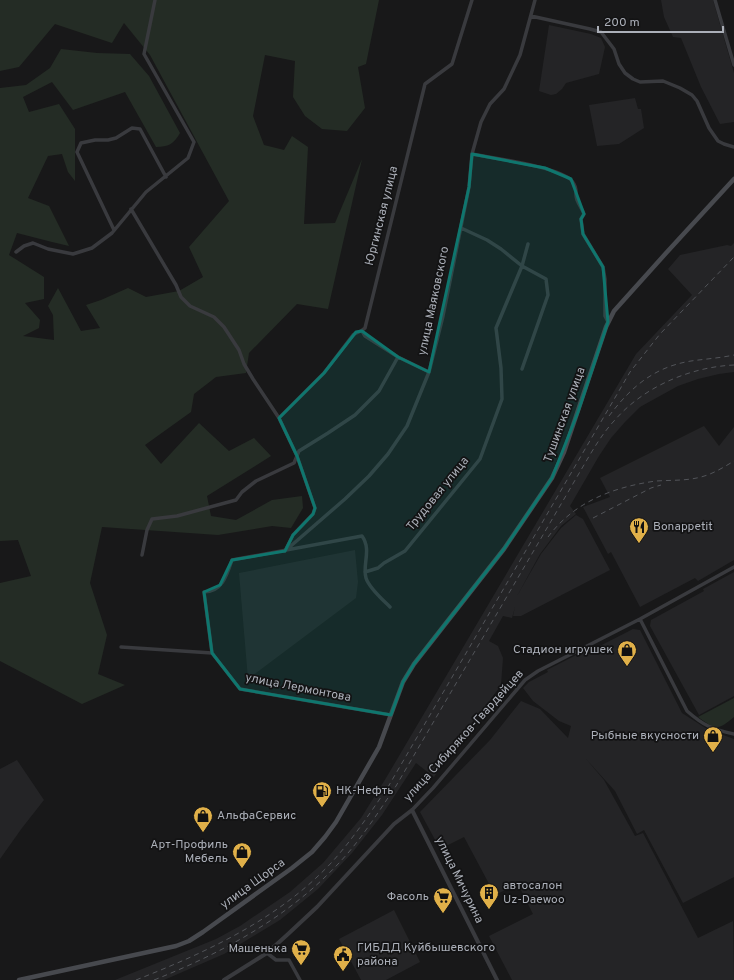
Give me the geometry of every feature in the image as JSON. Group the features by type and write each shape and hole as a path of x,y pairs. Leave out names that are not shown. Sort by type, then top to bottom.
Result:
{"main road":[{"name":"Тушинская улица","path":"402,682 414,664 504,549 552,478 564,452 608,322 614,311 734,179"},
{"name":"улица Щорса","path":"19,980 176,946 189,941 292,868 312,852 336,822 379,747 402,682"}],"street":[{"path":"16,252 24,246 33,243 48,249 73,254 92,248 114,230 146,192 188,158 194,142 144,54 155,0"},
{"name":"Юргинская улица","path":"362,332 365,328 425,84 452,64 472,0"},
{"name":"улица Маяковского","path":"285,551 369,476 388,454 407,426 429,372 443,316 469,187 472,154 481,122 490,104 504,89 520,55 535,0"},
{"path":"715,0 734,66"},
{"path":"531,16 601,32 614,49 619,64 625,74 640,82 663,82 680,88 692,95 718,141 734,147"},
{"path":"114,230 77,152 81,143 96,140 108,140 116,138 132,128 140,129 166,177"},
{"path":"472,154 561,173 571,179 577,189 576,199 584,214 581,219 583,234 603,267 605,279 605,316 608,322"},
{"path":"131,209 176,285 181,297 190,306 214,317 224,326 239,350 244,364 279,418 297,456 315,508 313,514 293,535 285,551"},
{"path":"461,228 501,248 522,266 546,279 548,295 522,369"},
{"name":"Трудовая улица","path":"365,572 378,568 405,551 480,459 502,399 501,368 496,328 522,266 528,244"},
{"path":"279,418 324,373 356,332 362,332 365,336 398,357 429,372"},
{"path":"142,555 147,530 152,519 177,516 236,500 242,492 256,481 294,463 299,451 328,434 355,415 379,391 398,357"},
{"path":"121,647 212,653 204,592 210,592 220,585 225,579 232,560 362,536 366,546 367,558 365,572 368,583 390,607"},
{"name":"улица Сибиряков-Гвардейцев","path":"224,980 267,953 316,907 394,824 412,810 433,788 526,680 538,671 640,619 734,567"},
{"path":"640,619 687,711 699,722 713,730 734,734"},
{"name":"улица Лермонтова","path":"212,653 240,689 390,715"},
{"name":"улица Мичурина","path":"412,810 497,980"},
{"path":"267,953 276,960 289,960 300,980"}],"highlighted area":[{"path":"472,154 545,168 571,179 584,214 581,219 583,234 603,267 608,322 578,412 552,478 504,549 414,664 403,682 391,715 240,689 212,653 204,592 220,585 232,560 285,551 293,535 313,514 315,508 297,456 279,418 324,373 356,332 362,331 398,357 429,372 469,187"}],"shaded area":[{"path":"0,0 379,0 366,64 358,67 365,108 347,131 322,129 305,116 293,97 295,61 265,55 253,116 264,145 284,150 292,136 308,147 304,224 335,223 362,159 328,309 297,304 249,353 246,373 216,377 194,394 191,412 145,445 161,464 199,423 229,451 254,438 271,456 207,496 211,516 236,520 272,500 302,496 303,508 291,528 272,526 218,535 102,527 90,583 107,635 98,674 125,685 82,704 0,661 0,583 31,576 18,540 0,541 0,88 26,85 50,68 61,49 97,53 130,54 149,76 180,133 170,144 156,147 125,92 73,110 52,82 23,97 29,112 59,104 75,129 75,181 68,172 62,154 48,156 28,198 49,206 69,246 17,233 9,255 44,277 44,299 25,303 40,320 39,328 23,336 54,340 53,315 48,306 58,288 81,331 100,328 86,305 128,288 146,297 179,291 203,277 189,247 229,201 150,55 124,23 112,43 55,24 19,67 0,71"},
{"path":"661,0 713,0 734,73 734,122 720,124 701,87 681,38 673,37 664,17"},
{"path":"549,25 591,34 601,38 605,47 599,74 566,83 556,94 551,95 539,91"},
{"path":"635,98 638,109 641,109 644,128 619,144 597,146 589,105"},
{"path":"734,243 734,372 698,379 678,386 640,407 625,422 611,438 599,456 570,506 576,514 561,526 540,554 517,596 541,554 561,528 576,515 583,519 610,570 521,616 513,616 515,607 512,618 503,616 489,641 498,646 503,658 501,685 434,777 416,763 382,815 352,853 318,889 280,920 224,954 164,980 115,980 216,939 240,926 290,892 323,863 361,818 636,354 692,295 668,269 680,255 727,245 731,246"},
{"path":"704,426 719,446 734,427 734,560 698,581 695,578 640,607 611,552 608,554 583,507 610,497 600,478"},
{"path":"355,550 358,582 356,598 248,679 239,573"},
{"path":"734,572 734,696 699,715 650,626 651,620 704,591 703,589"},
{"path":"633,629 640,630 682,713 707,729 734,739 734,877 683,903 644,830 637,834 615,791 586,759 604,780 635,836 643,833 698,938 733,921 734,980 512,980 489,936 533,914 518,884 495,895 464,837 440,849 420,812 490,740 521,701 540,709 568,738 571,726 559,721 533,701 523,688 529,682 548,672 547,670 586,650 588,652"},
{"path":"734,698 734,717 724,725 716,727 698,717"},
{"path":"17,760 44,800 0,859 0,769"},
{"path":"394,910 420,962 386,980 361,980 339,939"}],"railway":[{"path":"136,980 189,958 241,932 289,901 311,882 340,853 388,787 630,372 660,334 734,257"},
{"path":"609,416 635,387 655,373 666,368 691,361 734,355"},
{"path":"154,980 208,956 259,928 306,894 348,853 396,786 600,438 609,426 639,398 668,381 701,370 734,365"},
{"path":"548,537 558,525 582,505 610,492 625,487 656,481 684,480 701,477 734,461"},
{"path":"593,518 651,488 661,485"}],"place":[{"name":"Bonappetit","path":"639,544"},
{"name":"Стадион игрушек","path":"627,667"},
{"name":"Рыбные вкусности","path":"713,753"},
{"name":"НК-Нефть","path":"322,808"},
{"name":"АльфаСервис","path":"203,833"},
{"name":"Арт-Профиль Мебель","path":"242,869"},
{"name":"автосалон Uz-Daewoo","path":"489,910"},
{"name":"Фасоль","path":"443,914"},
{"name":"Машенька","path":"301,966"},
{"name":"ГИБДД Куйбышевского района","path":"343,972"}]}
